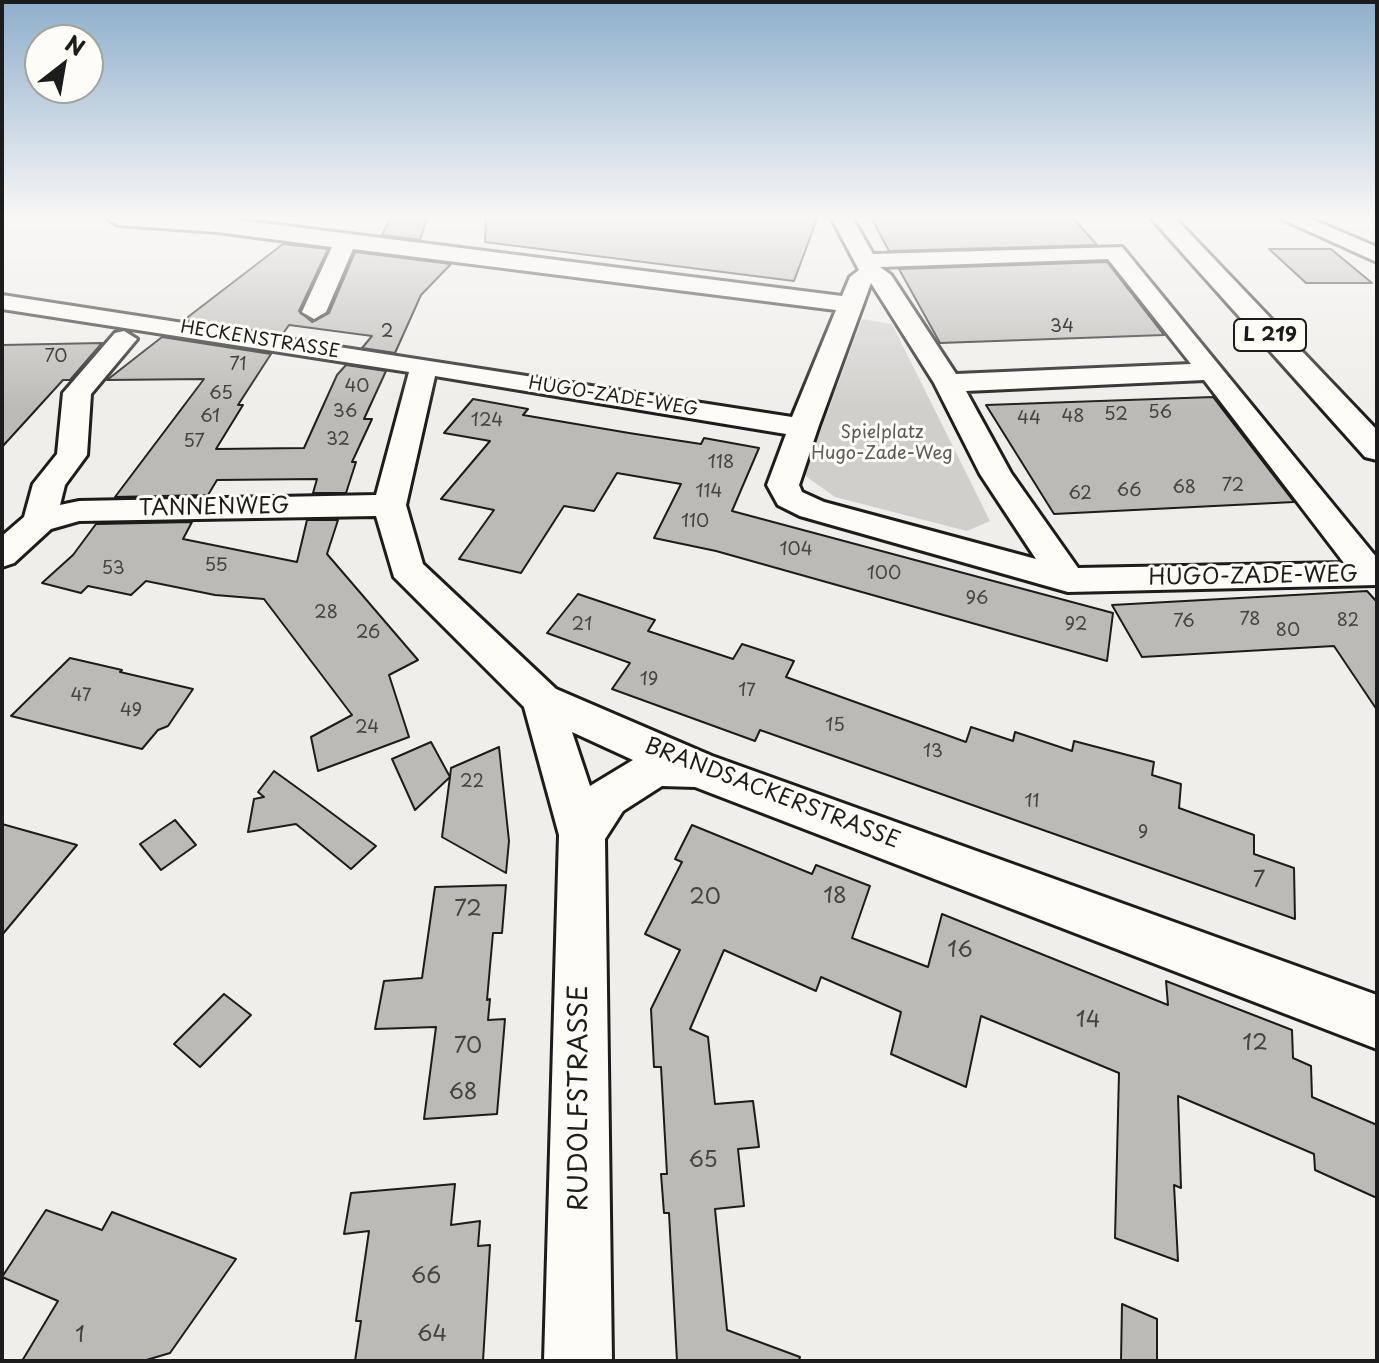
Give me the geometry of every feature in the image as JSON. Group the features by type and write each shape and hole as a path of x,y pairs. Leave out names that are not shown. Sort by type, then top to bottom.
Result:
{"main road":[{"name":"L 219","path":"1222,283 1377,450"}],"street":[{"path":"314,312 327,283"},
{"path":"713,283 850,304"},
{"name":"HUGO-ZADE-WEG","path":"860,283 783,485 789,498 812,509 1068,580 1371,575 1139,283"},
{"path":"885,283 948,383 996,474 1068,580"},
{"name":"HECKENSTRASSE","path":"2,302 424,366"},
{"path":"39,521 49,484 72,455 78,416 77,393 124,339"},
{"name":"HUGO-ZADE-WEG","path":"424,366 803,428"},
{"name":"BRANDSACKERSTRASSE","path":"424,366 390,505 407,569 542,700 697,769 1377,1022"},
{"path":"948,383 1211,371"},
{"name":"TANNENWEG","path":"2,555 39,521 79,511 390,505"},
{"name":"RUDOLFSTRASSE","path":"542,700 582,835 578,1361"},
{"path":"582,835 607,797 631,781 658,768 697,769"}],"green space":[{"name":"Spielplatz Hugo-Zade-Weg","path":"862,319 892,324 990,521 967,531 835,497 804,475"}],"building":[{"path":"233,283 312,283 299,311 312,322 329,313 342,283 433,283 421,295 395,353 362,348 372,336 289,325 282,335 184,320"},
{"path":"907,283 1123,283 1164,335 940,343"},
{"path":"162,337 271,354 238,405 243,405 216,449 304,448 337,375 346,365 386,371 364,419 372,419 352,462 356,462 346,493 313,493 317,479 217,480 208,495 115,497 204,379 107,380"},
{"path":"102,343 70,380 63,380 2,447 2,345"},
{"path":"1213,397 1294,502 1054,514 986,405"},
{"path":"473,399 528,409 523,415 701,444 704,438 759,448 732,511 1113,613 1107,661 716,551 654,538 681,484 617,473 594,511 564,506 521,573 459,559 494,510 441,499 490,441 444,433"},
{"path":"307,520 338,520 327,554 418,660 389,675 409,737 318,771 311,737 352,715 264,599 215,595 146,581 131,595 88,586 81,593 42,583 73,555 96,524 192,522 183,539 297,562"},
{"path":"1367,591 1377,602 1377,710 1334,646 1142,657 1112,605"},
{"path":"578,594 655,620 648,631 733,659 742,644 794,661 786,677 966,742 971,727 1013,741 1015,732 1072,751 1074,741 1154,762 1152,775 1181,784 1179,808 1254,835 1254,854 1294,868 1295,919 760,730 755,741 612,689 630,663 547,633"},
{"path":"70,658 193,689 168,726 158,730 142,749 11,716"},
{"path":"431,742 450,777 415,810 392,759"},
{"path":"499,747 509,841 506,873 442,837 451,768"},
{"path":"274,771 376,846 351,869 296,824 248,832 254,799 264,797 258,792"},
{"path":"175,820 196,845 161,870 140,844"},
{"path":"2,824 77,845 2,935"},
{"path":"692,825 812,874 816,865 870,886 852,938 928,967 942,914 1168,1005 1166,981 1292,1030 1293,1058 1311,1066 1312,1097 1377,1125 1377,1198 1315,1170 1314,1154 1178,1096 1181,1188 1174,1185 1178,1261 1115,1238 1119,1073 981,1016 966,1087 891,1054 901,1012 821,977 816,991 724,950 690,1029 708,1037 715,1104 753,1101 759,1147 738,1149 744,1206 715,1209 727,1330 800,1357 799,1361 677,1361 669,1213 664,1213 661,1174 667,1174 661,1067 654,1067 651,1009 680,950 645,934 682,862 675,859"},
{"path":"506,885 502,933 493,933 487,1000 490,999 488,1020 505,1019 497,1114 424,1119 436,1027 375,1029 384,981 422,978 435,887"},
{"path":"224,994 251,1015 200,1067 174,1044"},
{"path":"455,1184 451,1225 480,1221 478,1246 490,1245 483,1361 355,1361 361,1321 356,1321 369,1231 344,1234 351,1193"},
{"path":"46,1210 102,1230 112,1212 236,1259 170,1353 143,1361 22,1361 58,1301 2,1277"},
{"path":"1122,1304 1157,1319 1157,1361 1121,1361"}]}
